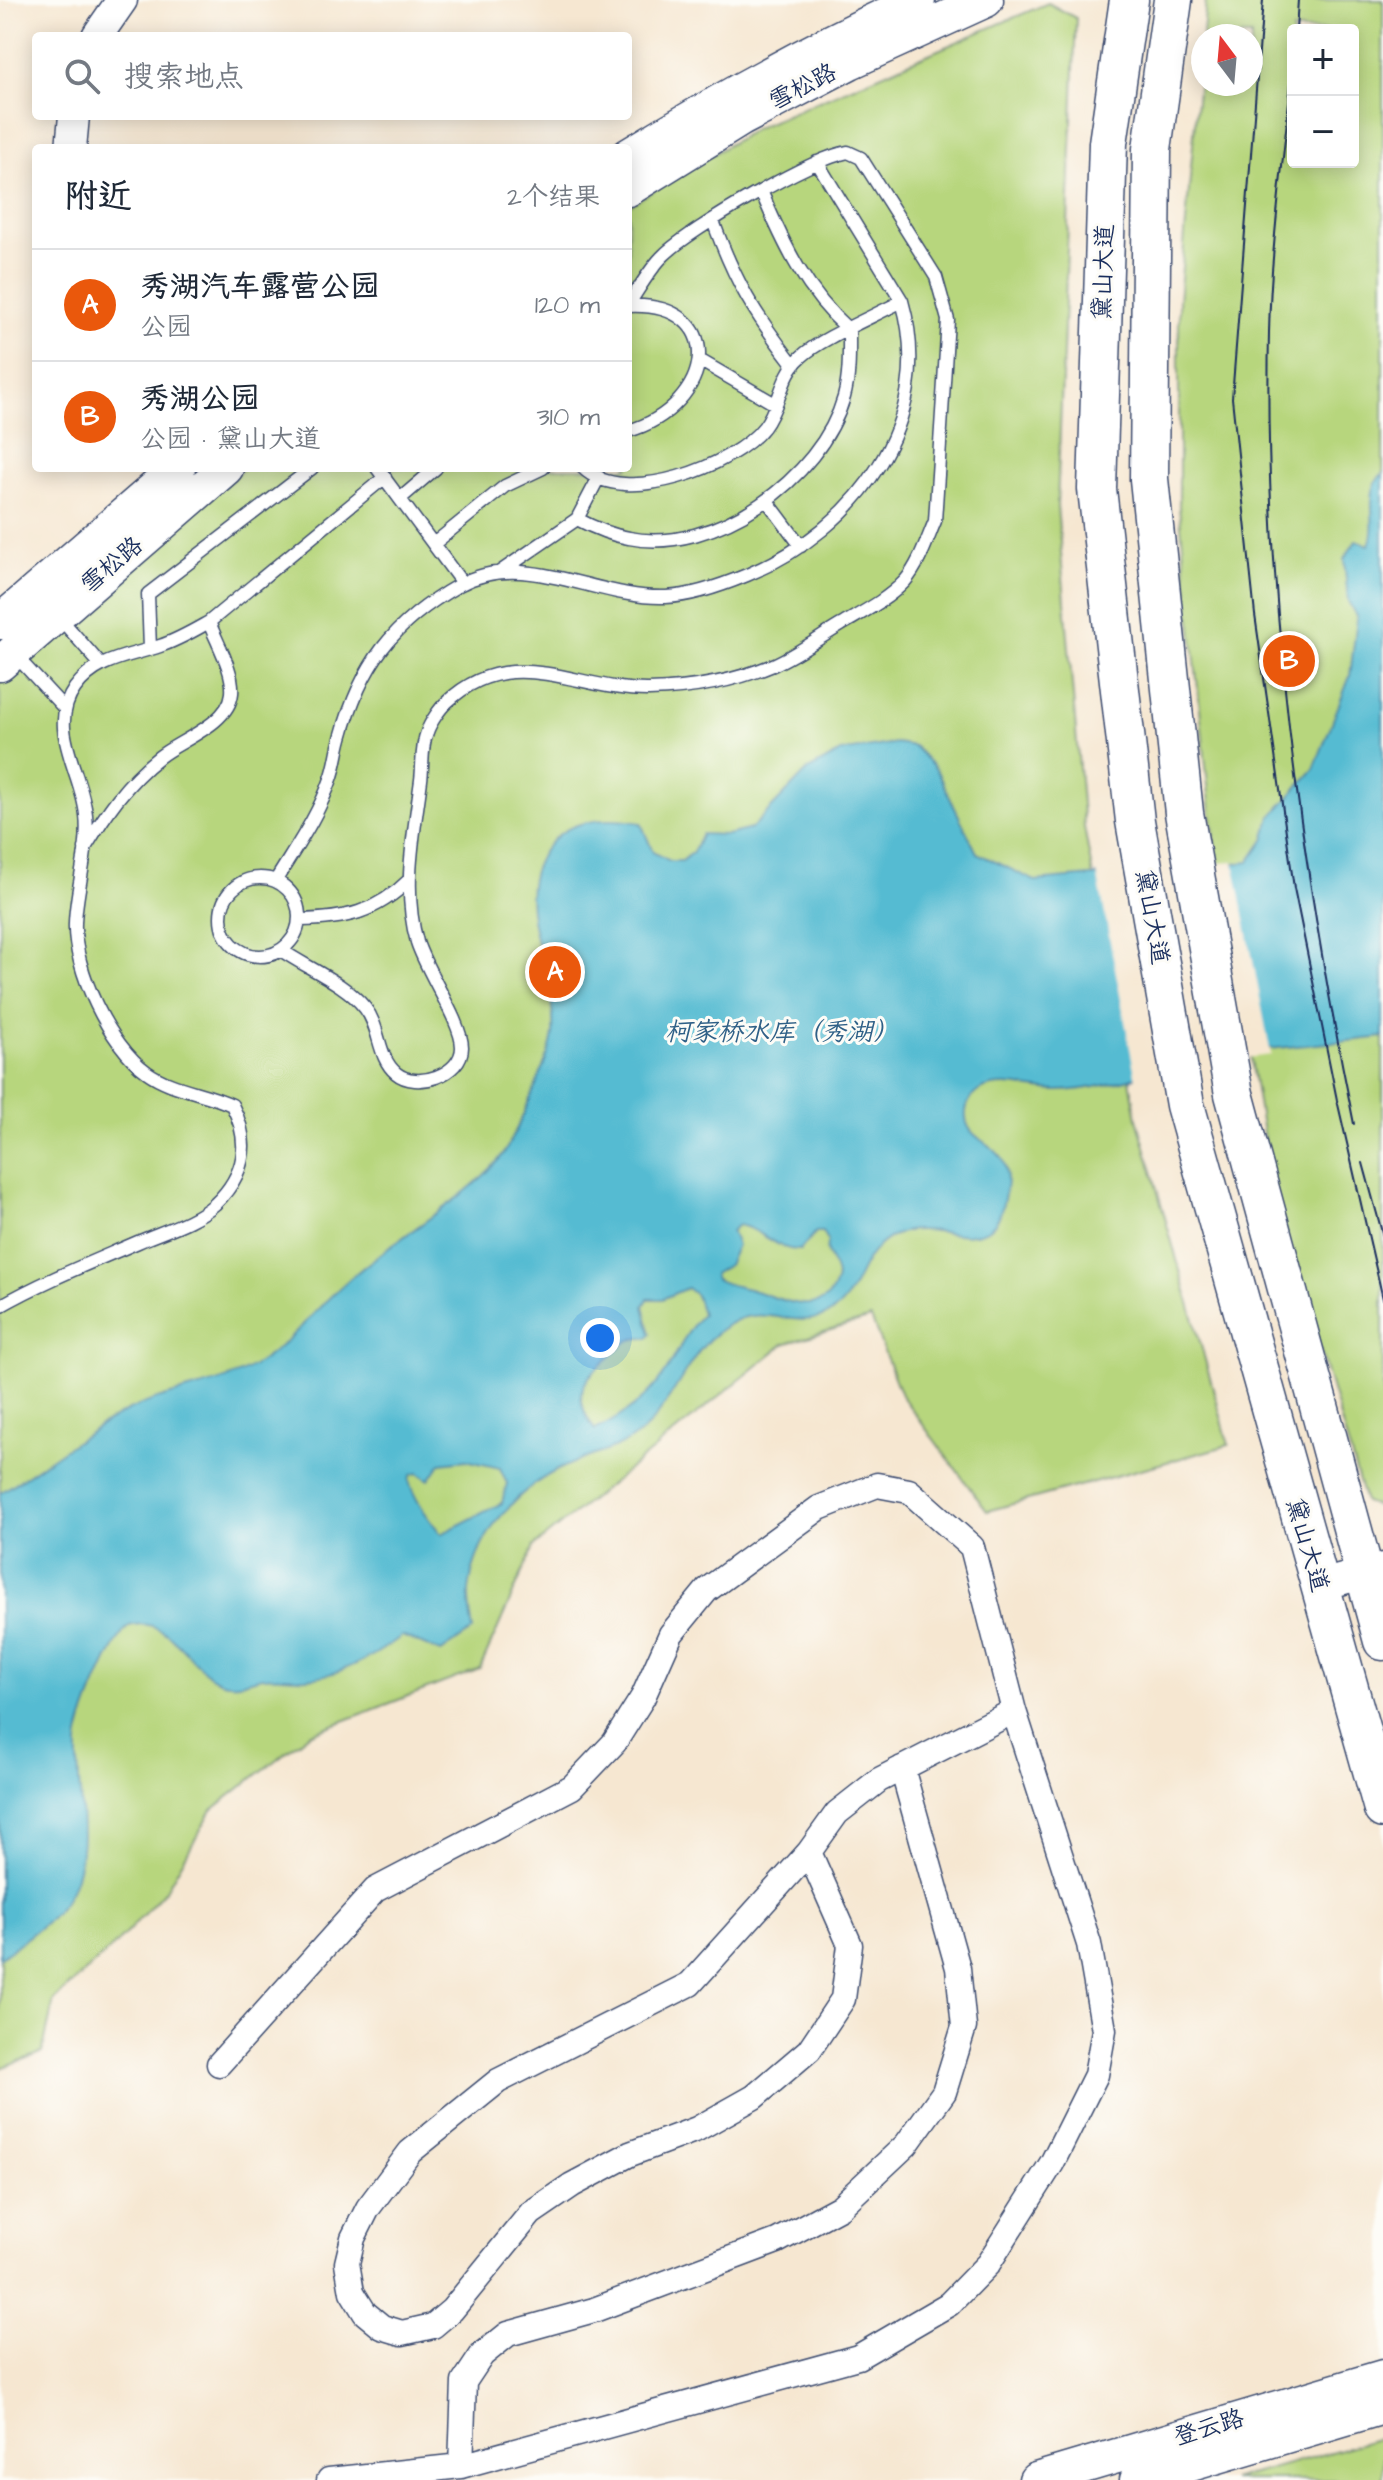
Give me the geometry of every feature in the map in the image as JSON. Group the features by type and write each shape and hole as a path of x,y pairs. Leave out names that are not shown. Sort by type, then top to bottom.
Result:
{"main road":[{"name":"雪松路","path":"632,154 730,93 837,37 918,0"},
{"name":"雪松路","path":"632,187 755,112 850,62 986,0"},
{"name":"黛山大道","path":"1129,0 1108,143 1097,489 1135,821 1185,1105 1383,1809"},
{"name":"黛山大道","path":"1173,0 1152,149 1149,479 1184,813 1234,1094 1372,1571 1383,1641"},
{"name":"雪松路","path":"5,645 174,472"},
{"name":"雪松路","path":"45,602 221,472"},
{"name":"登云路","path":"1036,2480 1383,2377"},
{"name":"登云路","path":"1137,2480 1383,2407"}],"street":[{"path":"100,32 122,0"},
{"path":"71,144 74,120"},
{"path":"219,2064 375,1890 572,1787 614,1743 643,1697 671,1634 707,1590 819,1508 877,1485 909,1491 972,1547 1014,1711 1089,1944 1104,2030 1096,2075 1052,2163 988,2264 949,2304 858,2357 461,2466 329,2480"},
{"path":"1318,1586 1372,1571"},
{"path":"809,1852 850,1945 843,1999 809,2050 754,2097 697,2129 630,2154 583,2179 531,2213 452,2310 433,2326 402,2333 382,2327 365,2313 352,2292 347,2263 353,2238 368,2208 410,2152 498,2081 690,1984 809,1852 837,1813 879,1780 1014,1711"},
{"path":"461,2466 464,2382 482,2355 508,2334 594,2310 777,2241 840,2207 906,2145 944,2092 964,2027 958,1968 902,1768"}],"lane":[{"path":"281,950 365,1008 378,1032 384,1058 397,1075 418,1080 435,1078 454,1066 463,1049 459,1030 431,979 418,944 410,914 409,880 426,733 447,702 487,676 519,669 646,690 733,678 774,665 882,601 907,579 935,521 948,320 936,277 861,158 848,152 817,162 684,238 662,257 632,299"},
{"path":"276,880 318,813 333,776 355,693 375,653 403,624 462,583 497,574 535,572 613,594 667,597 722,585 763,568 801,546 845,513 879,469 908,390 909,326 902,301 817,162"},
{"path":"577,519 632,539 675,537 719,526 768,502 799,474 832,423 844,399 850,366 849,330 825,309 806,283 784,245 762,193"},
{"path":"713,221 733,275 752,310 794,365"},
{"path":"590,472 599,477 632,482 668,480 704,471 749,444 767,424 801,356 902,301"},
{"path":"632,305 649,305 670,311 686,324 697,341 701,361 684,398 664,416 632,429"},
{"path":"701,361 775,404"},
{"path":"150,649 148,594 307,472"},
{"path":"401,498 431,472"},
{"path":"436,542 505,486 535,472"},
{"path":"0,1306 70,1271 185,1222 214,1204 234,1177 245,1154 244,1128 232,1105 148,1073 124,1052 85,976 75,926 87,818 81,783 63,737 65,709 75,687 101,665 184,637 209,622 381,473 436,542 462,583"},
{"path":"497,574 577,519 599,477"},
{"path":"768,502 801,546"},
{"path":"45,602 101,665"},
{"path":"83,851 128,784 161,755 224,711 232,696 232,680 209,622"},
{"path":"5,645 65,709"},
{"path":"251,879 276,880 294,896 300,920 290,942 281,950 254,955 241,951 231,943 221,918 230,892 251,879"},
{"path":"300,920 351,917 389,900 409,880"}],"green space":[{"path":"1206,0 1383,0 1383,1508 1365,1502 1272,1188 1211,814 1179,507 1179,301 1197,96 1263,96 1263,24 1204,24"},
{"path":"1048,3 1076,18 1057,506 1084,827 1137,1118 1229,1445 987,1511 901,1395 871,1318 784,1344 534,1546 480,1669 309,1734 212,1810 166,1890 119,1941 54,2000 42,2053 0,2068 0,681 239,472 632,472 632,204 756,128"},
{"path":"1383,2437 1383,2480 1232,2480"}],"water":[{"name":"柯家桥水库（秀湖）","path":"1383,473 1383,1037 1222,1056 1076,1090 999,1085 980,1090 968,1104 966,1120 974,1134 1003,1160 1007,1175 1002,1207 993,1225 970,1235 920,1230 895,1235 874,1251 844,1301 823,1317 798,1320 760,1315 735,1321 720,1330 697,1355 659,1413 638,1435 543,1478 499,1518 472,1571 469,1596 473,1630 441,1652 402,1636 369,1658 332,1673 306,1678 263,1677 231,1683 209,1674 167,1634 143,1624 129,1626 105,1664 80,1732 81,1854 71,1890 49,1919 0,1958 0,1493 94,1429 127,1411 222,1380 266,1358 358,1272 456,1199 499,1159 534,1090 553,1034 552,1009 534,932 531,882 539,859 555,838 574,826 596,821 641,823 653,852 670,861 682,861 693,852 702,834 727,835 751,829 808,770 841,752 896,743 914,746 936,769 977,853 1035,881 1249,862 1264,840 1271,817 1314,769 1350,676 1357,618 1348,601 1344,559 1356,541 1369,545 1373,490","holes":["738,1225 792,1250 800,1250 816,1232 822,1232 828,1241 827,1252 837,1276 830,1294 821,1301 798,1304 716,1279 714,1274 728,1265 737,1245 731,1231","687,1288 696,1295 702,1314 650,1391 624,1413 595,1430 587,1418 581,1398 587,1381 627,1342 648,1338 651,1334 644,1306 648,1299 662,1299","466,1460 500,1468 507,1483 502,1503 441,1534 418,1502 409,1480 411,1475 418,1473 429,1480 441,1463"]}],"pier":[{"path":"1234,862 1271,1055 1203,1063 1136,1080 1097,872"}],"tram line":[{"path":"1263,0 1232,398 1255,615 1294,888 1337,1100 1383,1299"},
{"path":"1296,24 1298,0"},
{"path":"1289,96 1270,298 1272,530 1289,730 1302,829 1354,1124"},
{"path":"1363,1163 1383,1236"}],"place":[{"name":"秀湖公园","path":"1289,661"},
{"name":"秀湖汽车露营公园","path":"555,972"}]}
